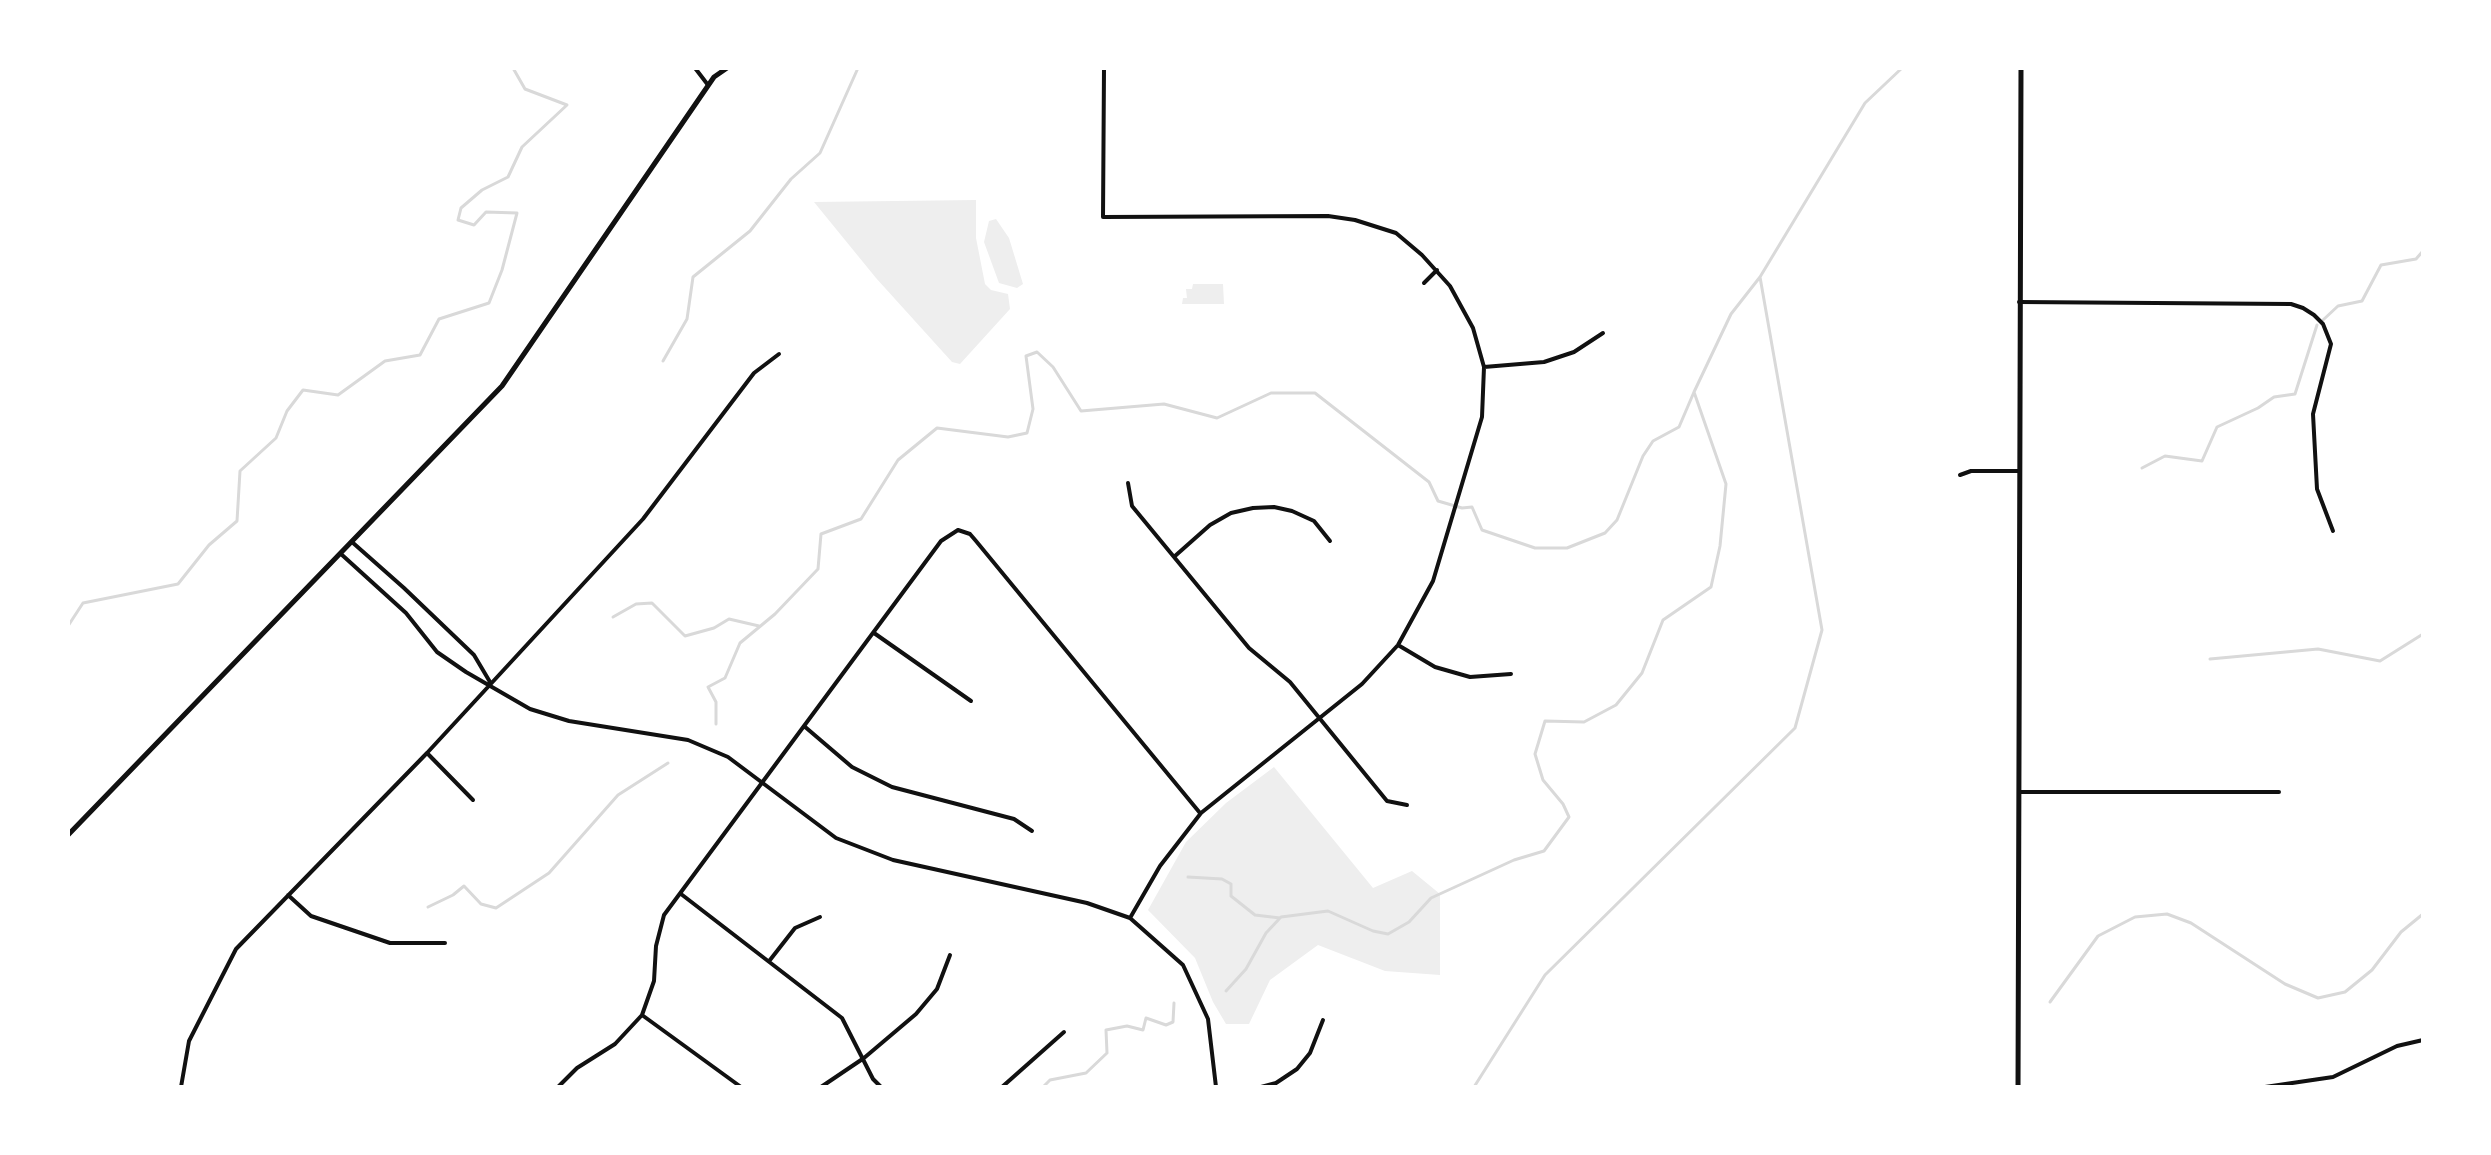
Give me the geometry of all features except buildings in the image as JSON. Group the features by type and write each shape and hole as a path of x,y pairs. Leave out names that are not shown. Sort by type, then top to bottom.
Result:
{"street":[{"path":"695,68 708,85"},
{"path":"68,835 502,386 708,85 727,68"},
{"path":"1104,68 1103,217 1328,216 1355,220 1396,233 1437,270 1473,328 1484,367 1482,417 1433,581 1398,645 1362,684 1201,813 1160,866 1130,918"},
{"path":"2018,1087 2021,68"},
{"path":"1424,283 1437,270"},
{"path":"2019,302 2291,304 2314,315 2323,324 2331,344 2313,414 2317,489 2333,531"},
{"path":"1484,367 1544,362 1574,352 1603,333"},
{"path":"181,1087 189,1041 236,949 427,753 643,519 754,373 779,354"},
{"path":"1960,475 1971,471 2019,471"},
{"path":"1128,483 1132,506 1249,648 1290,682 1387,801 1407,805"},
{"path":"1175,556 1210,525 1231,513 1253,508 1274,507 1292,511 1314,521 1330,541"},
{"path":"958,523 958,530"},
{"path":"558,1087 577,1068 615,1044 642,1015 654,981 656,946 664,915 941,541 958,530"},
{"path":"958,530 970,534 1201,813"},
{"path":"352,542 474,655 491,684"},
{"path":"341,554 406,613 437,652 530,709 569,721 688,740 728,757 836,838 893,860 1087,903 1130,918 1183,965 1208,1019 1216,1087"},
{"path":"874,633 971,701"},
{"path":"1398,645 1435,667 1470,677 1511,674"},
{"path":"804,726 852,767 892,787 1014,819 1032,831"},
{"path":"427,753 473,800"},
{"path":"2019,792 2279,792"},
{"path":"681,894 842,1018 873,1079 881,1087"},
{"path":"288,895 311,916 390,943 445,943"},
{"path":"770,960 795,928 820,917"},
{"path":"821,1087 864,1058 916,1014 937,989 950,955"},
{"path":"642,1015 741,1087"},
{"path":"1261,1087 1276,1083 1297,1069 1310,1053 1323,1020"},
{"path":"1002,1087 1064,1032"},
{"path":"2265,1087 2333,1077 2397,1046 2423,1040"}],"shaded area":[{"path":"976,200 976,238 985,284 991,290 1008,294 1010,309 960,364 952,362 876,278 814,202"},
{"path":"996,219 1009,238 1023,284 1017,288 999,283 984,242 989,221"},
{"path":"1193,284 1223,284 1224,304 1182,304 1183,298 1187,298 1186,289 1192,289"},
{"path":"1274,767 1373,888 1412,871 1440,894 1440,975 1385,971 1318,945 1270,980 1249,1024 1226,1024 1213,1002 1195,958 1148,910 1186,842 1226,803"}],"waterway":[{"path":"68,626 83,603 178,584 209,545 237,521 240,471 276,438 287,411 303,390 338,395 385,361 420,355 439,319 489,303 502,270 517,213 486,212 474,225 458,220 461,208 482,190 508,177 522,147 567,105 525,89 513,68"},
{"path":"663,361 687,319 693,277 750,231 791,179 820,153 858,68"},
{"path":"1474,1087 1545,975 1795,728 1822,630 1760,277 1865,103 1902,68"},
{"path":"2323,320 2338,306 2362,301 2381,265 2416,259 2423,251"},
{"path":"1226,991 1246,969 1266,933 1281,917 1328,911 1373,931 1388,934 1409,922 1431,898 1514,860 1544,851 1569,817 1563,804 1543,780 1535,754 1545,721 1584,722 1616,705 1642,673 1663,620 1711,587 1720,546 1726,484 1694,392 1731,314 1760,277"},
{"path":"2142,468 2165,456 2202,461 2217,427 2274,397 2295,394 2317,325"},
{"path":"716,724 716,702 708,687 725,678 740,643 775,614 818,569 821,534 861,519 898,460 937,428 1008,437 1027,433 1033,409 1026,356 1037,352 1053,367 1081,411 1164,404 1217,418 1271,393 1315,393 1429,482 1438,501 1462,508 1472,507 1482,530 1535,548 1567,548 1605,533 1617,520 1643,456 1653,441 1679,427 1694,392"},
{"path":"613,617 636,604 652,603 685,636 714,628 729,619 759,626"},
{"path":"2210,659 2318,649 2380,661 2423,634"},
{"path":"428,907 464,886 481,904 496,908 549,873 618,795 668,763"},
{"path":"1188,877 1222,879 1231,884 1231,896 1255,915 1280,918"},
{"path":"2050,1002 2098,936 2135,917 2167,914 2191,923 2285,984 2318,998 2345,992 2372,970 2401,932 2423,914"},
{"path":"1043,1087 1050,1080 1086,1073 1107,1053 1106,1030 1127,1026 1143,1030 1146,1018 1166,1025 1173,1022 1174,1003"}]}
